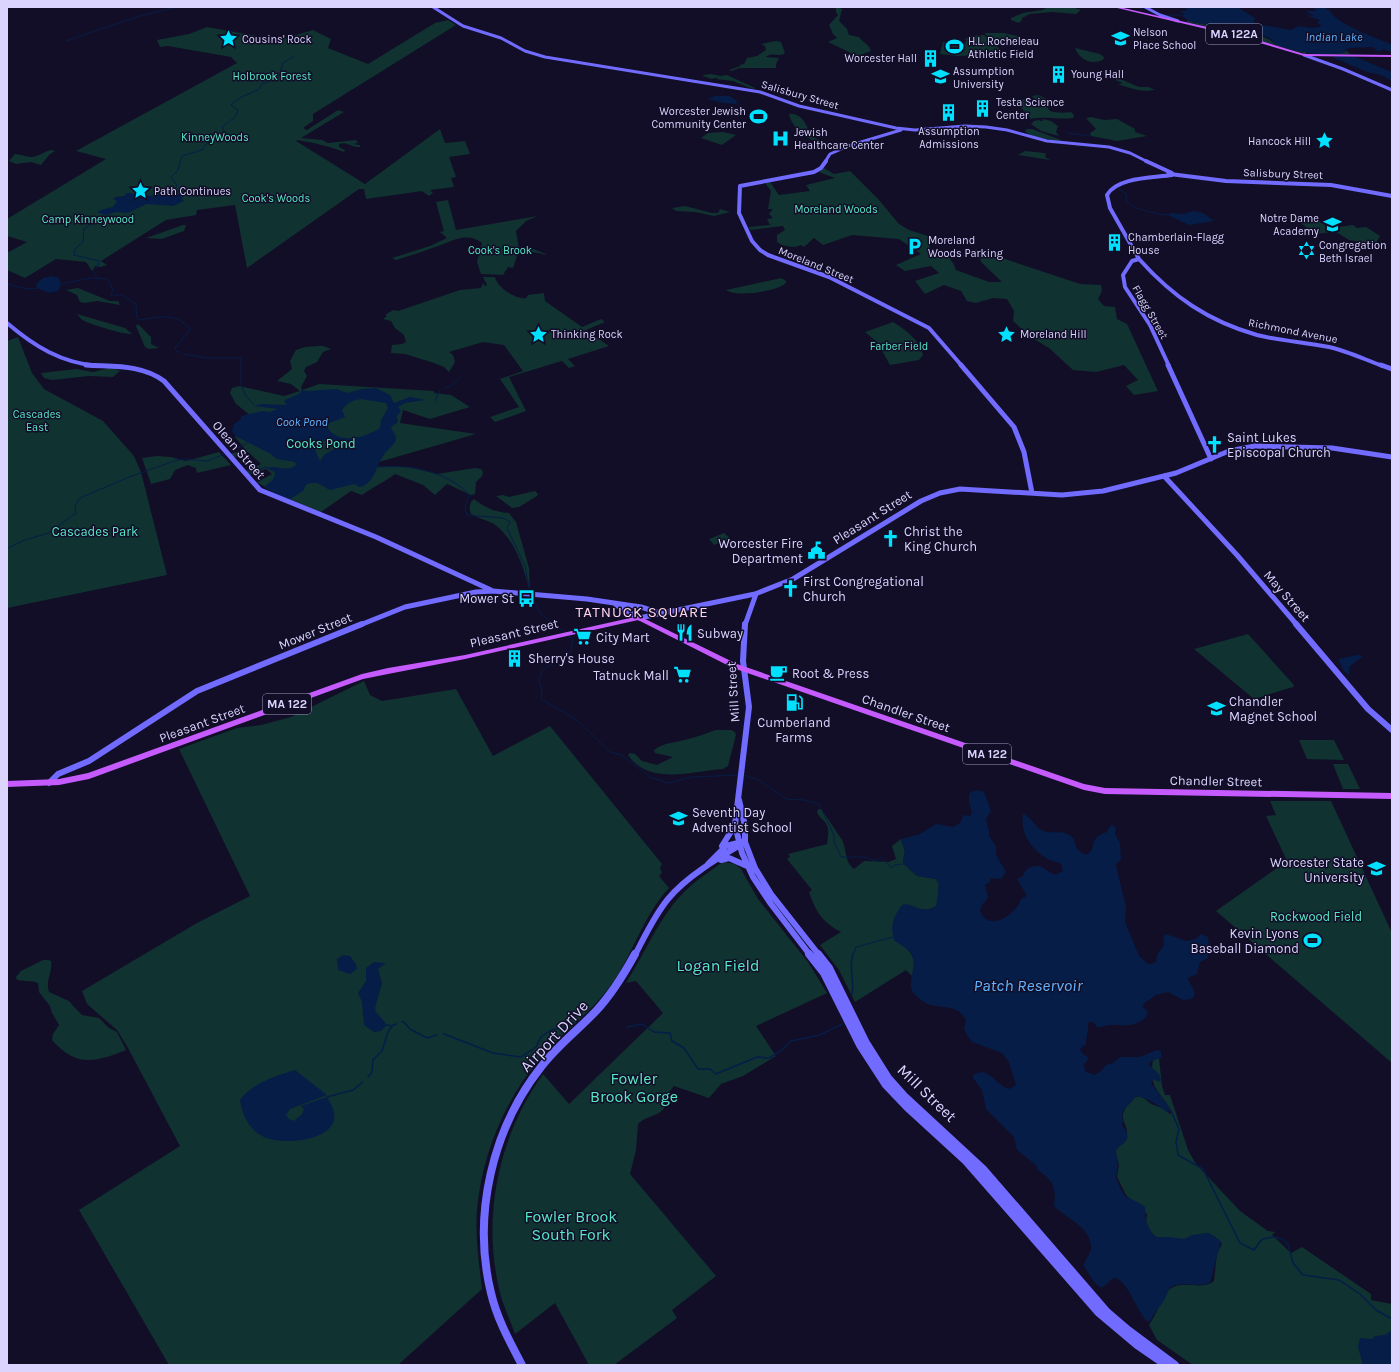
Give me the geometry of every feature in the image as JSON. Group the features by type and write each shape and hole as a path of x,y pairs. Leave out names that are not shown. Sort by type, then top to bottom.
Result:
{"main road":[{"name":"Salisbury Street","path":"432,7 463,26 501,38 522,50 536,54 595,66 760,92 799,106 902,129 921,130 972,126 995,128 1047,141 1089,144 1118,149 1134,154 1174,174 1221,181 1331,185 1392,196"},
{"name":"MA 122A","path":"1115,7 1160,16 1241,36 1316,57 1392,56"},
{"path":"1145,7 1160,16"},
{"path":"1316,57 1392,90"},
{"name":"Moreland Street","path":"902,129 833,152 821,168 814,172 793,177 741,185 739,213 752,241 764,253 829,277 929,328 1014,427 1024,452 1032,493"},
{"path":"1139,259 1110,208 1107,192 1111,187 1120,184 1174,174"},
{"name":"Richmond Avenue","path":"1139,259 1150,271 1185,302 1217,321 1258,335 1330,347 1392,369"},
{"name":"Flagg Street","path":"1139,259 1132,261 1123,275 1125,287 1150,325 1211,459"},
{"name":"Olean Street","path":"7,323 40,349 69,361 90,365 140,369 155,374 168,385 256,487 265,493 376,537 493,591"},
{"name":"Pleasant Street","path":"7,784 74,780 102,772 357,679 388,671 465,657 660,613 756,594 793,579 921,501 936,494 960,489 1067,495 1091,493 1182,471 1235,449 1260,445 1332,448 1392,457"},
{"name":"May Street","path":"1164,476 1237,555 1368,709 1392,730"},
{"name":"Mower Street","path":"49,782 58,774 79,766 95,757 188,697 219,681 399,609 470,594 493,591 587,599 616,605 640,607 660,613"},
{"name":"Mill Street","path":"756,594 746,620 743,661 749,718 738,790 735,825 747,866 764,895 824,973 860,1045 884,1082 907,1107 980,1175 1069,1274 1118,1321 1175,1365"},
{"name":"Mower Street","path":"616,605 639,618"},
{"name":"Chandler Street","path":"639,618 718,658 744,669 1089,789 1113,791 1392,796"},
{"name":"Mill Street","path":"738,790 745,826 741,843 770,892 816,949 835,977 866,1043 888,1078 904,1096 984,1170 1069,1274 1087,1301 1113,1326 1166,1365"},
{"name":"Airport Drive","path":"704,868 721,848 735,825"},
{"path":"721,848 728,844 741,843"},
{"name":"Airport Drive","path":"522,1365 509,1344 496,1308 491,1290 485,1248 484,1226 486,1189 500,1138 516,1104 540,1068 596,1012 621,979 662,906 676,889 741,843"},
{"name":"Airport Drive","path":"717,861 729,858 747,866"}],"green space":[{"path":"836,7 842,9 839,21 847,29 849,35 859,37 871,51 855,57 849,52 828,42 837,38 833,34 829,25 838,15 836,12"},
{"path":"1048,7 1072,7 1081,10 1076,14 1052,12 1030,14 1022,18 1019,23 1011,20 1011,18 1023,13 1042,10"},
{"path":"1184,17 1192,22 1249,32 1269,39 1275,44 1312,53 1303,53 1234,33 1186,22 1188,20"},
{"path":"448,20 456,25 313,114 313,121 303,128 307,130 338,110 344,112 301,138 322,140 328,143 356,140 358,143 353,144 360,145 360,147 354,147 345,143 339,144 339,147 345,150 344,152 316,144 298,140 296,141 365,184 440,129 445,143 465,141 470,154 449,157 456,177 451,178 454,187 430,190 433,193 429,196 422,191 366,199 364,189 359,189 247,268 235,205 197,210 196,215 166,220 101,261 107,265 100,267 95,266 92,271 86,262 56,259 25,278 7,270 7,253 27,242 7,236 7,219 106,159 76,151 237,63 231,57 168,46 160,47 157,40 189,34 207,27 279,40 313,30 331,39 328,48 368,64 435,23"},
{"path":"1004,33 1021,37 1019,40 1014,41 1018,45 999,46 985,34"},
{"path":"984,35 1001,50 977,53 971,48 977,55 958,56 940,54 943,42 962,42 966,44 965,42 967,41 965,39 970,36"},
{"path":"776,41 781,42 785,53 780,55 768,55 766,57 779,58 776,68 740,68 731,71 729,70 741,66 739,65 744,64 747,58 757,56 766,50 765,46 761,44"},
{"path":"1075,48 1100,54 1104,57 1103,60 1090,62 1080,56"},
{"path":"1347,51 1350,54 1340,54"},
{"path":"1312,53 1338,54 1331,55"},
{"path":"711,74 720,76 727,75 755,88 753,89 733,81 716,79 718,77 712,79 703,76"},
{"path":"1118,78 1139,87 1148,87 1155,90 1141,90 1118,84 1123,83 1115,80"},
{"path":"1038,95 1049,100 1054,105 1046,106 1050,111 1061,113 1071,112 1074,115 1073,118 1031,119 1015,100 1031,99 1036,104 1039,104 1032,96"},
{"path":"789,114 800,117 805,123 810,135 827,144 821,144 809,139 794,125"},
{"path":"1091,117 1104,120 1117,119 1135,129 1135,132 1147,136 1117,141 1091,136 1090,133 1096,129 1086,118"},
{"path":"1043,119 1051,121 1058,126 1056,132 1059,136 1041,131 1031,124 1034,121 1043,121"},
{"path":"1027,129 1032,129 1061,140 1059,141 1031,136 1025,131"},
{"path":"723,132 736,135 722,145 701,138 708,133"},
{"path":"52,150 55,151 50,154 41,165 31,162 16,164 9,161 15,154 34,157"},
{"path":"1025,151 1044,153 1046,154 1045,157 1050,160 1018,155"},
{"name":"Moreland Woods","path":"824,168 834,174 850,171 879,200 899,224 909,230 928,236 931,256 946,254 956,270 989,282 1002,282 982,263 975,249 1080,284 1101,285 1102,291 1098,299 1104,306 1115,307 1117,319 1127,324 1158,391 1134,395 1126,386 1138,380 1124,365 1096,372 1073,370 1049,348 1032,338 1013,321 1014,311 1007,299 993,298 976,303 967,301 961,291 944,285 925,294 915,281 939,273 931,266 905,271 896,265 921,254 899,239 852,235 823,245 814,238 804,247 801,245 792,247 782,245 777,242 777,235 785,230 783,226 750,230 749,227 770,225 767,219 773,218 769,214 773,209 768,209 771,191 765,183 770,182 779,195 810,191 806,185 835,178 819,172"},
{"name":"Cook's Brook","path":"448,200 456,230 538,216 526,221 516,231 519,249 531,248 548,255 533,252 518,253 513,268 508,267 503,275 481,274 477,262 482,243 476,239 470,238 457,239 396,260 392,258 430,246 447,238 440,232 444,231 436,202"},
{"path":"685,206 712,213 718,213 720,209 730,212 714,216 695,212 676,211 672,208"},
{"path":"1312,215 1333,232 1315,234 1294,218"},
{"path":"186,225 184,231 162,239 146,238"},
{"path":"1353,225 1357,228 1366,227 1380,236 1375,245 1349,240 1336,232 1338,227"},
{"path":"483,277 495,277 503,289 518,297 526,298 528,295 544,293 545,301 582,327 601,319 605,322 586,330 609,346 568,359 575,366 569,368 562,361 509,377 526,411 495,422 490,417 519,407 500,379 523,371 504,345 483,342 449,352 453,355 455,362 449,372 444,367 434,363 405,354 391,353 392,345 406,342 404,335 395,328 391,321 383,319 387,316 385,315 393,310 398,311 460,290 481,288 483,283 485,286 487,285"},
{"path":"781,278 786,281 786,283 775,289 766,291 738,293 726,290"},
{"path":"78,288 110,301 118,301 120,305 97,301 85,303 80,302 77,295 66,290"},
{"path":"77,314 125,328 132,334 91,324 81,319"},
{"name":"Farber Field","path":"893,322 908,332 919,344 923,355 919,360 890,365 877,342 865,332"},
{"path":"138,324 151,337 151,344 159,348 149,349 145,347 136,326"},
{"name":"Cascades Park","path":"18,337 32,373 44,389 103,421 134,456 141,472 167,575 7,608 7,341"},
{"name":"Cooks Pond","path":"323,346 331,349 323,352 317,362 306,367 304,371 307,376 301,387 302,390 319,384 434,391 434,393 451,395 470,407 430,419 403,410 400,423 476,434 379,462 377,465 378,467 408,467 437,474 475,468 481,469 483,472 482,476 476,482 475,494 471,495 447,484 435,495 423,485 395,474 362,495 351,491 321,512 276,494 257,482 272,474 266,469 249,475 246,471 261,464 248,452 233,458 230,454 245,449 235,437 246,427 250,415 236,404 230,393 232,388 239,386 284,396 300,391 291,384 277,381 292,369 290,361 296,350 305,347"},
{"path":"109,368 120,371 113,377 89,376 52,380 44,378 41,373 76,369 93,372"},
{"path":"219,452 231,465 197,473 196,468 188,465 175,470 170,479 151,484 142,458 157,456 171,457 186,461"},
{"path":"535,491 538,494 537,496 519,507 512,508 496,496 503,495 509,497"},
{"path":"474,499 490,509 509,513 516,522 529,568 530,592 522,564 508,538 494,524 471,514 470,506"},
{"path":"724,533 730,538 727,539 730,542 725,544 722,542 714,545 709,539"},
{"path":"1248,634 1294,685 1293,687 1254,699 1194,649"},
{"path":"364,681 370,695 382,701 456,689 493,756 550,726 662,864 660,868 662,873 659,876 669,888 651,912 624,964 608,989 593,1007 542,1056 517,1090 506,1109 490,1148 484,1168 477,1210 477,1240 482,1289 398,1365 169,1365 79,1210 180,1146 117,1030 87,1004 82,991 197,923 250,896 179,749 237,728 261,725 291,717"},
{"path":"716,730 731,730 735,732 736,735 728,766 723,769 685,774 659,774 647,771 637,765 628,755 630,753 635,754 642,761 657,765 673,757 655,753 654,750 658,747"},
{"path":"1299,740 1334,740 1344,760 1307,759"},
{"path":"1333,764 1348,764 1360,789 1343,789"},
{"name":"Rockwood Field","path":"1270,801 1331,801 1392,933 1392,1063 1216,911 1287,861 1266,816 1276,815"},
{"path":"819,809 822,810 842,840 847,859 854,869 864,861 889,862 896,859 892,846 901,839 905,851 903,861 904,864 917,876 936,879 939,884 937,906 927,910 920,909 896,941 909,951 914,959 914,970 912,976 906,970 855,1002 839,970 820,945 841,932 820,916 809,892 812,890 787,859 790,857 788,854 827,844 828,827 818,815 817,811"},
{"path":"724,862 735,864 741,869 758,899 808,962 827,993 756,1026 776,1056 743,1076 721,1084 709,1098 674,1086 666,1096 664,1108 657,1114 643,1120 638,1124 636,1150 630,1174 716,1276 672,1310 677,1318 614,1365 589,1365 555,1303 515,1334 502,1300 496,1271 493,1241 493,1212 497,1182 504,1153 514,1125 527,1099 543,1074 569,1104 663,1013 636,981 626,983 669,910 691,885"},
{"path":"43,960 51,961 48,983 49,992 69,1001 82,1015 99,1018 109,1028 117,1032 126,1050 96,1059 78,1059 69,1055 52,1040 53,1034 59,1025 50,1006 39,992 38,983 17,980 16,977 21,971"},
{"path":"1159,1058 1162,1086 1165,1095 1170,1095 1188,1150 1196,1164 1240,1211 1268,1231 1275,1232 1272,1235 1291,1253 1302,1247 1371,1294 1371,1300 1392,1304 1392,1365 1193,1365 1157,1340 1149,1325 1167,1292 1178,1286 1203,1285 1214,1281 1217,1253 1222,1244 1217,1238 1208,1234 1178,1240 1158,1238 1151,1232 1146,1223 1147,1214 1126,1195 1117,1177 1119,1165 1116,1148 1127,1132 1123,1115 1129,1102 1135,1098 1141,1097 1164,1109 1170,1114 1172,1112 1156,1089 1152,1077 1153,1060"}],"water":[{"name":"Indian Lake","path":"1184,7 1237,7 1255,18 1254,23 1291,30 1299,26 1311,28 1320,27 1321,25 1317,23 1320,20 1305,15 1315,16 1307,12 1316,11 1313,7 1328,7 1325,9 1329,10 1333,15 1348,25 1367,35 1392,45 1392,52 1383,49 1382,51 1377,51 1373,47 1348,48 1344,52 1336,54 1314,54 1302,52 1275,44 1272,40 1262,35 1189,21 1182,16 1184,14 1179,11 1186,11 1187,10"},
{"path":"1353,56 1392,72 1392,81 1381,75 1367,72 1332,57"},
{"path":"715,96 729,96 736,100 737,104 723,103 708,99"},
{"path":"127,193 144,194 150,196 170,193 184,195 182,199 184,201 173,206 147,204 127,213 116,212 106,215 97,212 113,207 117,201 113,199 124,196"},
{"path":"1193,211 1203,213 1214,221 1189,225 1168,215 1170,213 1184,214"},
{"path":"51,276 59,278 61,284 59,290 50,293 37,288 36,284 43,278"},
{"name":"Cook Pond","path":"376,388 390,395 394,403 410,397 425,400 405,403 398,407 401,411 397,416 398,422 391,427 396,440 382,457 369,482 360,487 354,484 330,490 319,484 310,483 306,485 303,491 290,499 280,496 264,487 272,481 275,474 275,472 266,468 289,468 296,465 295,462 277,459 271,454 235,436 232,431 234,424 241,419 241,416 262,411 270,412 278,409 254,406 262,404 285,405 287,404 284,402 285,400 299,394 302,390 336,389 347,393 362,389","holes":["361,399 386,403 388,408 381,420 380,428 367,435 351,438 337,436 331,432 326,425 345,417 342,410 346,405 350,402","323,440 335,444 336,448 324,455 320,461 313,445"]},
{"path":"1358,655 1363,656 1349,667 1349,675 1344,671 1338,659"},
{"name":"Patch Reservoir","path":"977,790 984,792 991,811 986,819 989,836 996,846 996,855 1006,872 1001,879 990,878 990,882 985,885 988,898 981,906 980,911 984,918 990,921 1003,919 1014,910 1021,899 1027,896 1017,879 1023,876 1029,868 1040,866 1055,875 1063,871 1061,864 1049,860 1035,850 1031,845 1027,839 1023,827 1023,814 1026,815 1041,830 1068,834 1073,838 1077,848 1086,855 1092,849 1097,838 1107,832 1110,826 1114,825 1116,830 1115,834 1120,843 1121,860 1116,866 1126,907 1125,922 1139,956 1148,964 1156,962 1157,955 1164,945 1163,937 1166,934 1186,941 1196,939 1201,934 1208,937 1208,958 1200,962 1197,974 1188,978 1195,994 1192,999 1183,1000 1168,992 1156,995 1143,1004 1143,1007 1148,1012 1143,1020 1136,1023 1110,1025 1098,1028 1093,1022 1089,1022 1086,1044 1080,1049 1083,1054 1089,1058 1084,1065 1085,1071 1094,1075 1100,1072 1106,1065 1113,1063 1120,1057 1140,1057 1157,1050 1161,1051 1161,1058 1151,1061 1149,1065 1159,1074 1161,1080 1159,1082 1153,1079 1151,1083 1171,1110 1167,1112 1151,1102 1139,1097 1135,1097 1124,1109 1122,1113 1122,1125 1128,1137 1116,1150 1118,1165 1116,1178 1125,1196 1145,1207 1146,1221 1152,1234 1156,1237 1184,1239 1192,1235 1209,1233 1221,1241 1210,1283 1201,1285 1183,1284 1173,1286 1168,1291 1151,1320 1148,1322 1123,1283 1118,1279 1113,1278 1102,1288 1092,1278 1084,1266 1091,1249 1090,1241 1087,1235 1078,1224 1055,1207 1055,1194 1052,1183 1038,1170 1036,1165 1017,1150 1014,1137 986,1109 982,1090 973,1078 973,1075 983,1072 1009,1089 1016,1085 1009,1062 1002,1053 972,1042 964,1029 966,1020 959,1011 928,1004 915,995 911,985 913,959 911,953 894,940 892,926 896,914 902,905 906,904 924,910 935,907 939,884 936,879 917,876 904,864 903,861 905,851 901,839 920,834 936,824 954,827 961,822 963,815 970,816 972,812 969,803 969,794"},
{"path":"343,955 350,956 356,964 357,969 350,974 338,970 337,959"},
{"path":"374,962 386,963 378,969 382,983 375,1008 376,1012 387,1025 381,1031 374,1032 364,1025 362,1002 358,993 366,981 366,968"},
{"path":"295,1070 327,1095 290,1109 286,1115 289,1119 294,1121 302,1114 304,1109 301,1106 327,1097 334,1111 334,1120 330,1127 323,1133 304,1140 282,1141 264,1137 254,1130 247,1122 242,1111 240,1100 251,1089 265,1081"},
{"path":"1392,1330 1392,1365 1363,1365 1358,1347 1360,1338 1372,1339 1375,1336 1385,1335"}],"waterway":[{"path":"66,41 140,16 177,7"},
{"path":"1137,7 1142,9"},
{"path":"1166,15 1182,15"},
{"path":"173,194 177,185 171,177 178,170 182,156 202,150 211,138 221,135 224,131 222,127 235,117 238,110 231,105 241,97 258,90 262,84 279,77 283,63 293,57"},
{"path":"1067,133 1090,136"},
{"path":"1117,188 1127,194 1126,201 1135,207 1146,211 1168,215"},
{"path":"97,278 93,271 98,265 99,261 74,255 75,249 83,242 84,229 104,215"},
{"path":"61,284 91,278 107,279 113,289 111,295 122,295 136,304 137,318 139,320 161,317 179,320 191,329 175,348 176,351 179,352"},
{"path":"7,284 27,289 38,288"},
{"path":"183,354 208,358 241,358 241,385 246,396 254,405"},
{"path":"444,388 451,386 461,377"},
{"path":"435,401 440,390"},
{"path":"230,452 247,443"},
{"path":"8,548 25,540 49,533 76,513 75,506 80,498 127,478 174,461 184,459 207,461 225,454"},
{"path":"378,467 397,466 415,468 441,476 458,485 467,493 469,496 465,506 467,515 503,518 510,522 507,528 525,566 530,592"},
{"path":"249,474 253,471 267,467"},
{"path":"532,597 541,614 565,633"},
{"path":"567,635 573,639 571,652 542,670 539,681 542,692 541,699 577,720 610,752 622,755 650,777 668,783 692,777 738,775"},
{"path":"743,775 759,780 786,799 804,800 819,804 834,835 834,842 841,857 864,857 876,861 881,857 891,868 895,865 904,864"},
{"path":"853,955 856,947 893,937"},
{"path":"852,994 853,984 851,964 853,954"},
{"path":"402,1022 404,1022 410,1029 427,1038 437,1035"},
{"path":"392,1026 396,1024"},
{"path":"627,1027 642,1024 654,1032 670,1033 672,1041 684,1048 698,1069 710,1069 716,1074 757,1057 769,1058 781,1051 791,1041 820,1035 842,1024"},
{"path":"387,1025 392,1026"},
{"path":"444,1034 493,1053 521,1057 536,1047 541,1037 551,1030 571,1025"},
{"path":"368,1077 372,1072 373,1060 382,1051 388,1032 392,1026"},
{"path":"327,1097 353,1090 363,1082"},
{"path":"1171,1111 1179,1129 1176,1142 1178,1155 1203,1169 1240,1243 1254,1250 1262,1239 1274,1237 1282,1239 1288,1244 1293,1263 1303,1275 1339,1280 1360,1294 1376,1310 1392,1319"}],"place":[{"name":"Nelson Place School","path":"1120,38"},
{"name":"Cousins' Rock","path":"229,39"},
{"name":"H.L. Rocheleau Athletic Field","path":"955,47"},
{"name":"Worcester Hall","path":"930,58"},
{"name":"Young Hall","path":"1058,74"},
{"name":"Assumption University","path":"940,77"},
{"name":"Testa Science Center","path":"983,108"},
{"name":"Assumption Admissions","path":"949,113"},
{"name":"Worcester Jewish Community Center","path":"759,117"},
{"name":"Jewish Healthcare Center","path":"781,138"},
{"name":"Hancock Hill","path":"1324,141"},
{"name":"Path Continues","path":"141,191"},
{"name":"Notre Dame Academy","path":"1332,224"},
{"name":"Chamberlain-Flagg House","path":"1115,243"},
{"name":"Moreland Woods Parking","path":"915,246"},
{"name":"Congregation Beth Israel","path":"1306,251"},
{"name":"Thinking Rock","path":"538,334"},
{"name":"Moreland Hill","path":"1007,334"},
{"name":"Saint Lukes Episcopal Church","path":"1214,444"},
{"name":"Christ the King Church","path":"891,538"},
{"name":"Worcester Fire Department","path":"816,550"},
{"name":"First Congregational Church","path":"790,588"},
{"name":"Mower St","path":"527,598"},
{"name":"Subway","path":"684,633"},
{"name":"City Mart","path":"583,637"},
{"name":"Sherry's House","path":"515,658"},
{"name":"Root & Press","path":"779,673"},
{"name":"Tatnuck Mall","path":"682,675"},
{"name":"Cumberland Farms","path":"794,703"},
{"name":"Chandler Magnet School","path":"1216,708"},
{"name":"Seventh Day Adventist School","path":"679,819"},
{"name":"Worcester State University","path":"1377,869"},
{"name":"Kevin Lyons Baseball Diamond","path":"1312,940"}],"district":[{"name":"TATNUCK SQUARE","path":"642,612"}],"park label":[{"name":"Holbrook Forest","path":"272,76"},
{"name":"KinneyWoods","path":"215,137"},
{"name":"Cook's Woods","path":"276,198"},
{"name":"Camp Kinneywood","path":"88,219"},
{"name":"Cascades East","path":"37,420"},
{"name":"Logan Field","path":"718,965"},
{"name":"Fowler Brook Gorge","path":"634,1087"},
{"name":"Fowler Brook South Fork","path":"571,1225"}]}
